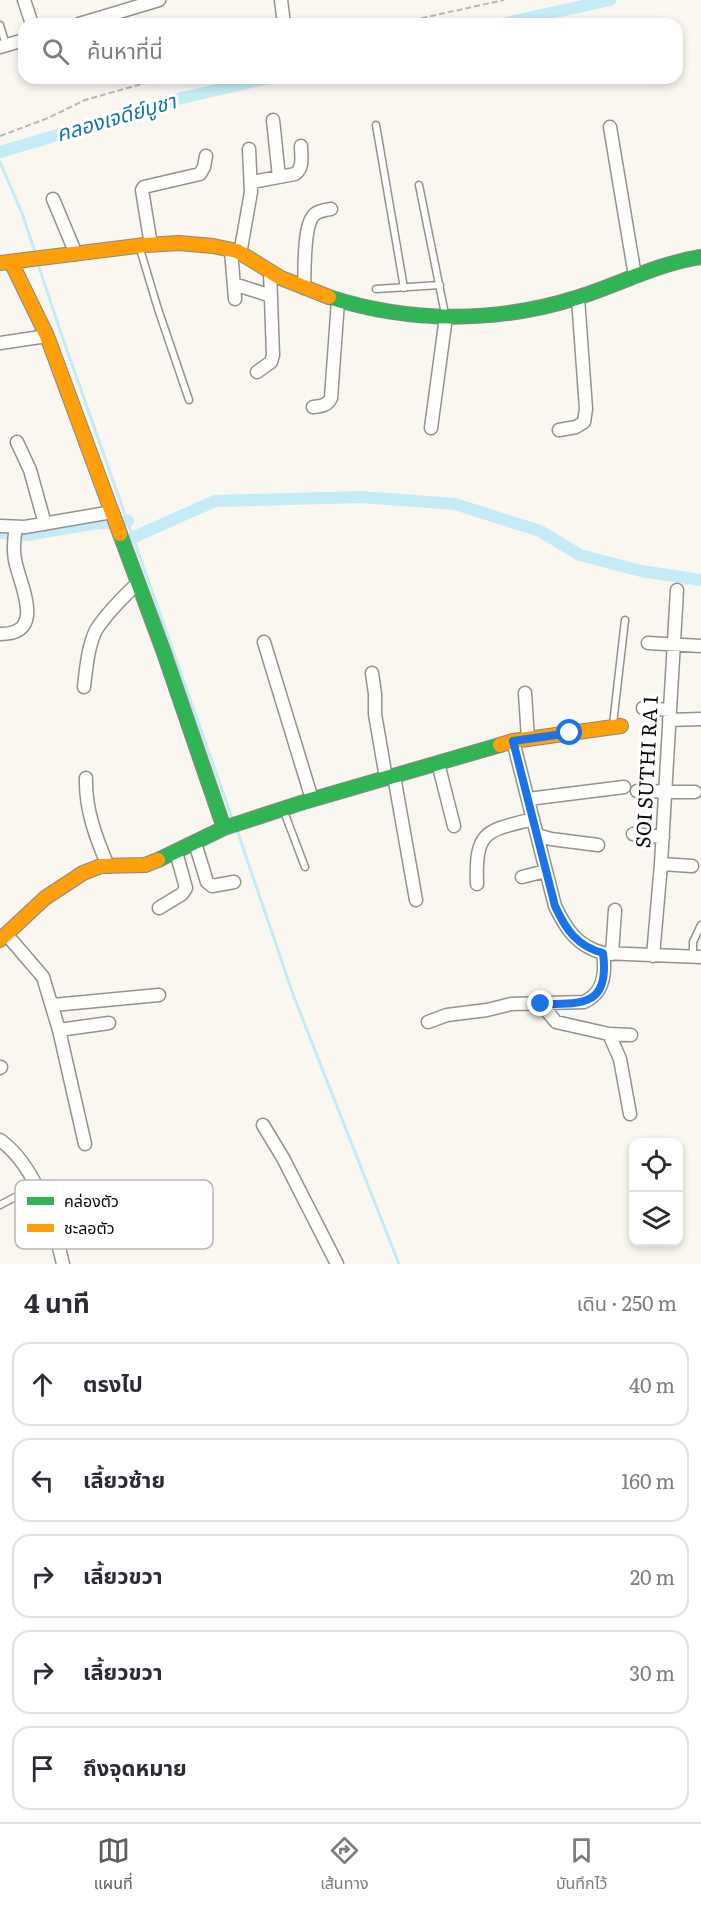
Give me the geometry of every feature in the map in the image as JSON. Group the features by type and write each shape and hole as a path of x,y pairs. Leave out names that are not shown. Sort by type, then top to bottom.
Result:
{"street":[{"path":"24,0 30,18"},
{"path":"99,18 159,0"},
{"path":"281,0 283,18"},
{"path":"3,46 18,42"},
{"path":"273,120 279,177"},
{"path":"610,127 635,276"},
{"path":"252,182 295,174 300,171 301,146"},
{"path":"235,299 236,252 250,209 252,182 249,148"},
{"path":"145,245 142,190 144,187 200,174 206,156"},
{"path":"53,199 76,254"},
{"path":"304,288 308,229 312,216 331,209"},
{"path":"230,826 47,336 10,262 145,245 210,245 236,252 304,288 338,301 406,314 446,317 518,313 578,298 660,266 687,258 701,257"},
{"path":"257,372 272,362 273,355 270,271"},
{"path":"234,284 271,296"},
{"path":"560,430 584,422 586,409 578,298"},
{"path":"313,407 324,405 331,398 338,301"},
{"path":"431,428 446,317"},
{"path":"0,343 47,336"},
{"path":"17,442 30,470 45,524"},
{"path":"0,526 15,532 45,524 114,518"},
{"path":"0,634 21,630 27,615 27,604 14,556 15,532"},
{"path":"84,687 86,668 96,632 124,596 138,583"},
{"name":"SOI SUTHI RA 1","path":"653,956 663,837 676,590"},
{"path":"264,642 312,800"},
{"path":"648,643 701,646"},
{"path":"372,673 375,714 416,900"},
{"path":"525,693 528,739"},
{"path":"644,708 670,715 701,719"},
{"path":"85,1144 53,1005 43,976 2,938 62,887 100,866 142,867 152,864 230,826 513,741 617,727"},
{"path":"513,741 555,906 574,939 591,950 607,954 697,957"},
{"path":"438,763 454,826"},
{"path":"86,778 85,796 89,814 108,866"},
{"path":"528,799 624,787"},
{"path":"638,791 695,792"},
{"path":"477,884 477,851 487,835 494,829 533,819"},
{"path":"633,834 663,837"},
{"path":"537,835 550,839 598,845"},
{"path":"195,843 207,882 212,886 234,882"},
{"path":"159,908 182,894 186,888 176,852"},
{"path":"661,864 692,866"},
{"path":"522,877 546,871"},
{"path":"428,1022 447,1015 487,1010 511,1004 571,1004 592,998 599,992 602,981 615,910"},
{"path":"53,1005 159,995"},
{"path":"541,1004 556,1022 609,1034 631,1035"},
{"path":"59,1030 109,1023"},
{"path":"609,1034 620,1059 630,1114"},
{"path":"263,1125 283,1158 337,1264"},
{"path":"0,1140 29,1171 33,1180"},
{"path":"60,1249 63,1264"}],"lane":[{"path":"0,25 3,46"},
{"path":"376,125 405,288"},
{"path":"419,185 446,317"},
{"path":"145,245 158,309 189,400"},
{"path":"376,289 440,285"},
{"path":"617,727 625,620"},
{"path":"283,809 305,867"},
{"path":"697,957 693,942 701,925"},
{"path":"0,1205 15,1197"}],"path":[{"path":"422,18 504,0"},
{"path":"0,136 106,93 140,84"}],"waterway":[{"name":"คลองเจดีย์บูชา","path":"528,18 610,0"},
{"name":"คลองเจดีย์บูชา","path":"0,152 182,98 242,84"},
{"path":"0,162 22,213 35,252"},
{"path":"38,264 232,818"},
{"path":"134,537 215,501 361,497 455,504 540,531 580,555 641,571 701,580"},
{"path":"0,533 27,535 92,524 128,521"},
{"path":"237,830 294,997 399,1264"}],"traffic: fast":[{"path":"329,297 390,312 452,317 484,316 546,306 576,298 637,275 701,257"},
{"path":"120,534 163,650 224,828"},
{"path":"158,860 224,828 307,801 500,745"}],"traffic: slow":[{"path":"0,263 145,245 179,243 213,246 237,251 281,278 329,297"},
{"path":"11,262 47,336 120,534"},
{"path":"500,745 513,741 621,726"},
{"path":"0,940 45,898 83,873 101,866 145,865 158,860"}],"route":[{"path":"541,1004 571,1004 592,998 599,992 605,967 603,953 591,950 574,939 555,906 513,741 570,733"}]}
